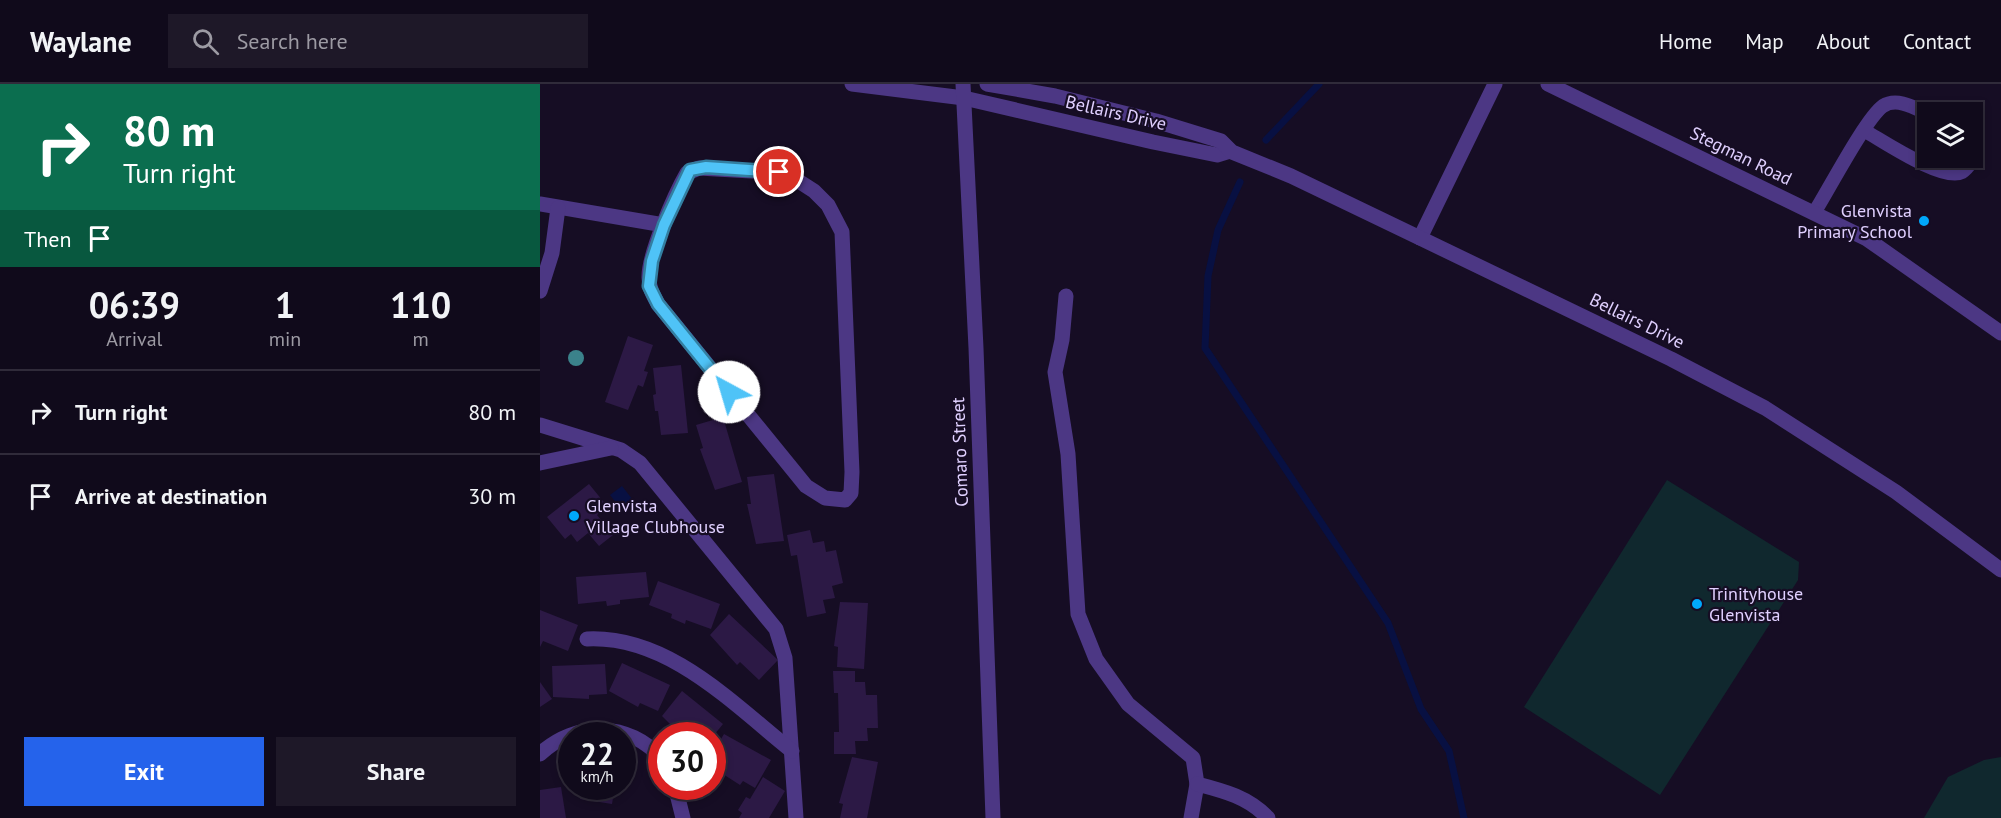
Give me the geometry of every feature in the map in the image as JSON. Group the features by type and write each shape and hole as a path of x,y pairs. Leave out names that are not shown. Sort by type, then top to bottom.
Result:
{"street":[{"name":"Bellairs Drive","path":"852,84 963,91 1153,142 1217,154 1230,151"},
{"name":"Bellairs Drive","path":"987,84 1055,96 1156,121 1221,141 1230,151 1291,176 1671,359 1765,408 1896,492 2001,570"},
{"path":"1420,238 1495,84"},
{"name":"Stegman Road","path":"1548,84 1867,239 2001,333"},
{"name":"Comaro Street","path":"963,91 976,336 993,818"},
{"path":"699,168 786,173 814,191 828,205 842,232 852,472 851,493 845,500 825,498 806,486 658,304 651,292 648,275 664,225 687,173 699,168"},
{"path":"540,204 664,225"},
{"path":"540,291 552,253 558,208"},
{"path":"1066,296 1062,340 1055,372 1068,454 1078,614 1096,659 1128,704 1193,758 1197,784 1191,818"},
{"path":"540,425 595,441 631,455 649,471 776,629 785,658 796,818"},
{"path":"540,463 611,448"},
{"path":"587,639 620,639 666,657 701,679 792,751"},
{"path":"540,754 561,737 598,729 629,735 648,746"},
{"path":"1197,784 1251,802 1268,818"},
{"path":"678,800 683,818"}],"lane":[{"path":"1814,213 1864,131 1884,106 1900,102 1917,109"},
{"path":"1864,131 1917,159"},
{"path":"1933,168 1954,174 1965,168"}],"green space":[{"path":"1667,480 1799,562 1798,580 1660,795 1524,707"},
{"path":"2001,757 2001,818 1924,818 1948,777 1984,760"}],"shaded area":[{"path":"622,486 636,504 624,513 610,495"}],"building":[{"path":"628,336 653,345 644,371 648,372 643,387 638,385 628,410 605,402"},
{"path":"681,365 688,433 661,435 653,395 656,394 653,368"},
{"path":"723,417 742,482 715,490 700,449 703,448 696,425"},
{"path":"774,474 784,541 756,544 747,504 751,504 747,477"},
{"name":"Glenvista Village Clubhouse","path":"589,484 607,506 597,515 613,535 599,546 588,533 577,542 571,534 565,539 547,517"},
{"path":"810,530 813,543 824,541 826,552 836,550 843,583 832,586 835,598 823,600 826,613 807,617 797,555 791,556 787,535"},
{"path":"646,572 649,597 620,600 620,604 607,606 606,601 578,604 576,577"},
{"path":"658,581 720,604 711,629 686,620 685,624 671,618 672,614 649,605"},
{"path":"840,602 868,603 864,669 837,667 838,647 834,646"},
{"path":"540,610 578,625 568,651 543,641 540,647"},
{"path":"729,614 778,660 759,680 740,662 737,665 710,635"},
{"path":"622,663 670,685 658,711 640,703 638,707 609,691"},
{"path":"605,664 607,694 589,695 589,699 553,697 552,666"},
{"path":"833,671 855,671 855,682 865,682 866,695 877,695 878,728 867,728 868,741 855,741 856,754 834,754 834,732 839,732 838,693 834,693"},
{"path":"540,682 552,699 540,707"},
{"path":"682,691 721,722 668,722 662,716"},
{"path":"726,735 771,760 755,788 743,781 740,785 726,776"},
{"path":"852,757 878,762 867,818 840,818 843,804 839,803"},
{"path":"763,777 785,791 769,818 739,818 742,813 738,810 746,797 750,799"},
{"path":"558,787 558,800 563,800 566,818 540,818 540,790"},
{"path":"586,800 613,800 612,804"}],"waterway":[{"path":"1266,140 1319,84"},
{"path":"1240,182 1218,230 1208,276 1205,348 1388,623 1421,709 1449,751 1464,818"}],"place":[{"name":"Glenvista Primary School","path":"1924,221"},
{"name":"Glenvista Village Clubhouse","path":"574,516"},
{"name":"Trinityhouse Glenvista","path":"1697,604"}],"route":[{"path":"729,392 658,304 651,292 648,275 664,225 684,178 690,170 706,167 779,172"}]}
